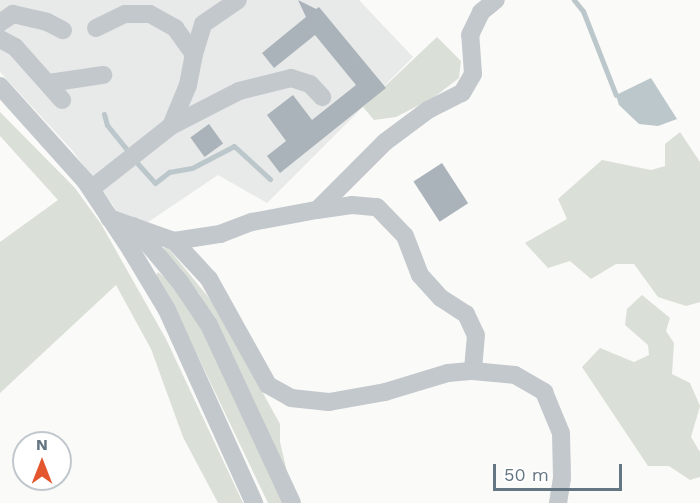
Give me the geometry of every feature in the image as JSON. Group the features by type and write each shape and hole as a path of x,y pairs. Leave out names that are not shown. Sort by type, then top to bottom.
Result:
{"street":[{"path":"171,126 188,85 203,24 217,5 238,0"},
{"path":"317,210 385,142 428,110 462,93 473,74 470,35 481,12 496,0"},
{"path":"0,23 13,14 47,22 63,30"},
{"path":"96,28 125,14 150,14 175,28 194,54"},
{"path":"0,39 15,47 62,100"},
{"path":"49,83 103,75"},
{"path":"91,189 171,126 239,91 291,78 310,84 322,97"},
{"path":"0,86 91,189 167,310 254,503"},
{"path":"174,241 220,234 252,222 317,210 352,205 377,207 405,236 420,275 441,298 466,314 476,335 473,371"},
{"path":"110,218 174,241 209,279 268,385 291,398 329,402 385,392 448,374 473,371 515,375 544,392 561,433 558,503"},
{"path":"131,225 180,282 209,325 291,503"}],"shaded area":[{"path":"0,0 359,0 413,57 267,203 218,175 129,235 113,205 72,150 0,72"},
{"path":"437,37 461,61 459,78 433,98 396,117 374,120 363,107"},
{"path":"651,78 677,119 658,126 639,124 619,105 616,95"},
{"path":"0,112 75,188 101,224 166,339 243,503 218,503 183,437 151,349 116,285 0,393 0,242 58,200 0,136"},
{"path":"680,132 700,162 700,302 686,306 658,297 634,264 616,264 591,279 570,261 548,268 525,243 567,219 558,199 602,160 651,170 665,166 665,144"},
{"path":"164,243 214,304 280,424 280,442 288,476 200,295 165,255"},
{"path":"158,272 178,289 196,315 283,503 268,503 181,321 155,277"},
{"path":"642,295 670,318 666,331 674,343 672,374 690,383 700,406 691,437 700,452 700,477 690,480 669,466 648,466 582,367 600,348 634,362 649,355 648,345 625,325 627,309"}],"building":[{"path":"298,0 316,9 319,7 386,88 280,173 267,156 286,141 267,115 293,95 312,120 356,85 315,35 274,68 262,53 306,17"},
{"path":"209,124 223,143 204,157 190,138"},
{"path":"442,163 468,203 440,222 413,182"}],"waterway":[{"path":"574,0 583,11 616,95"},
{"path":"104,114 107,125 127,150"},
{"path":"138,164 155,183 169,172 192,168 234,146 270,179"}]}
